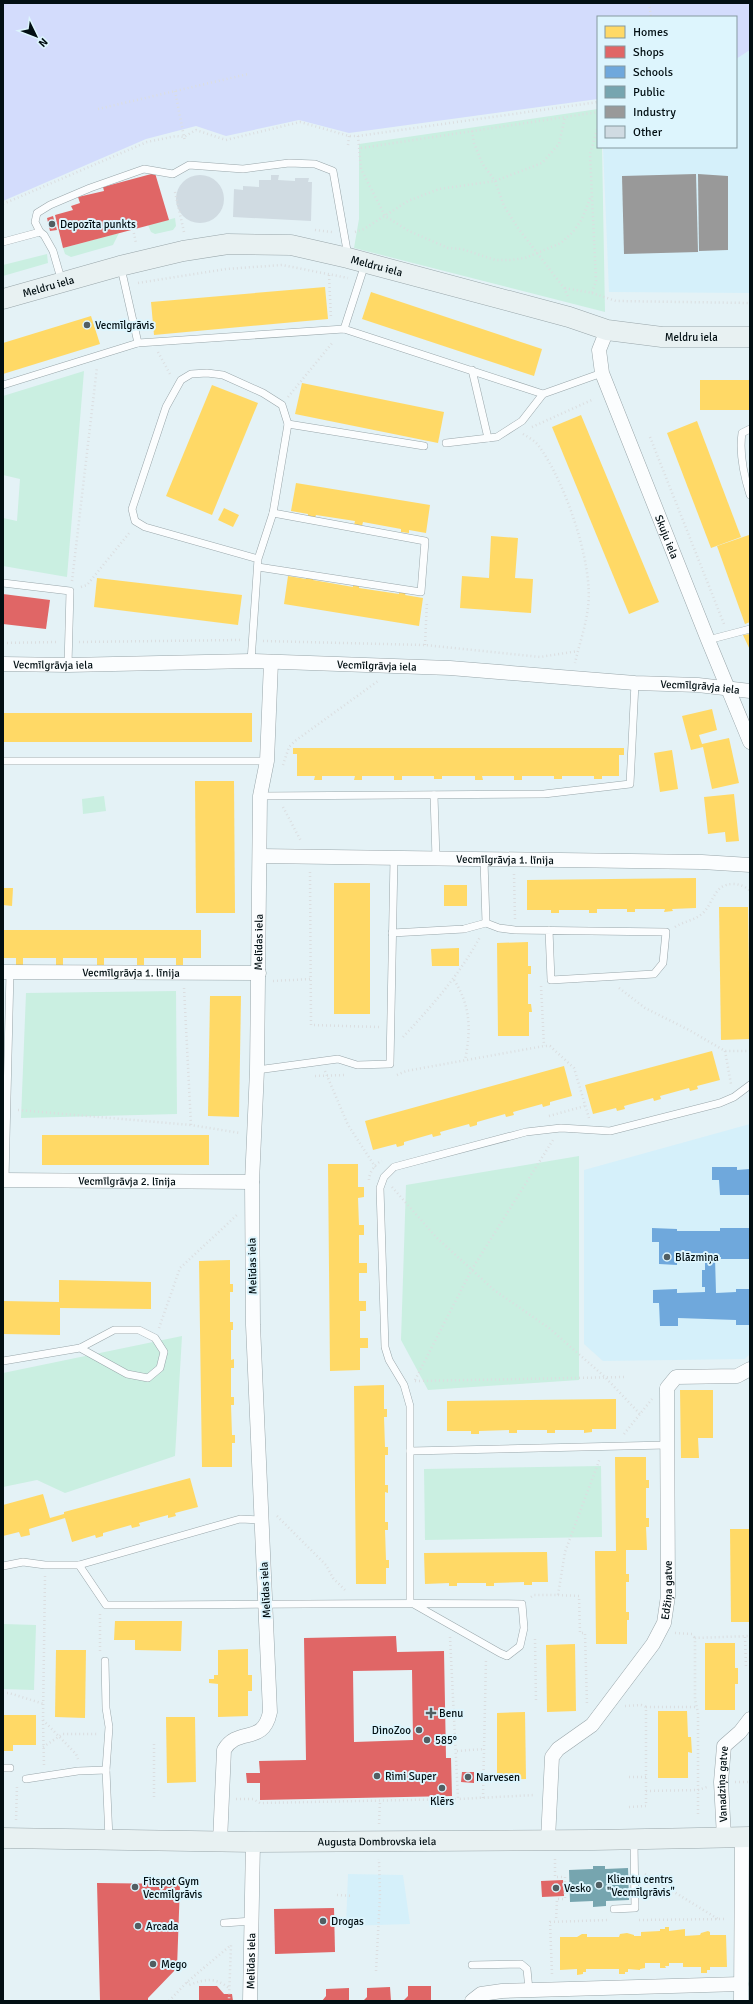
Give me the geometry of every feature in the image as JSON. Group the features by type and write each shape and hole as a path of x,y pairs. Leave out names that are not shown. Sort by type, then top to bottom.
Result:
{"street":[{"name":"Meldru iela","path":"3,299 120,266 183,251 228,244 291,245 358,266 569,317 607,330 662,337 750,337"},
{"name":"Skuju iela","path":"607,330 599,350 602,372 750,742"},
{"name":"Vecmīlgrāvja iela","path":"3,664 68,665 251,661 450,668 635,683 728,687 750,691"},
{"name":"Melīdas iela","path":"220,1842 224,1750 232,1740 263,1730 268,1722 270,1712 253,1325 252,1182 259,977 260,796 267,761 271,662"},
{"name":"Vecmīlgrāvja 1. līnija","path":"260,856 702,862 750,865"},
{"name":"Vecmīlgrāvja 1. līnija","path":"7,972 184,973 259,977"},
{"name":"Vecmīlgrāvja 2. līnija","path":"4,1180 252,1182"},
{"name":"Edžiņa gatve","path":"551,1840 550,1795 552,1757 555,1753 592,1725 653,1644 664,1622 668,1596 666,1388 676,1377 737,1376 750,1369"},
{"name":"Vanadziņa gatve","path":"742,2001 742,1918 739,1837 721,1782 724,1746 740,1732 750,1719"},
{"name":"Augusta Dombrovska iela","path":"3,1838 253,1842 739,1837"},
{"name":"Melīdas iela","path":"250,2001 253,1842"},
{"path":"472,2001 481,1994 502,1991 741,1984"}],"lane":[{"path":"62,282 53,251 44,235 40,232 35,217 50,205 144,169 173,174 189,165 243,169 289,163 315,164 333,171 358,266 344,329"},
{"path":"3,242 40,232"},
{"path":"120,266 138,343"},
{"path":"3,385 98,357 138,343 344,329 543,394"},
{"path":"472,370 488,438"},
{"path":"446,443 497,438 522,421 543,394 602,372"},
{"path":"251,661 258,563 273,513 288,424 282,405 263,392 223,376 207,373 191,374 181,380 166,407 132,508 135,521 145,527 258,563 421,592 425,541 273,513"},
{"path":"288,424 424,446"},
{"path":"750,429 742,434 740,446 746,483 750,495"},
{"path":"3,583 70,591 68,665"},
{"path":"708,640 750,629"},
{"path":"260,796 544,794 630,784 635,683"},
{"path":"3,761 267,761"},
{"path":"434,795 436,859"},
{"path":"257,1070 338,1059 357,1065 390,1064 394,858"},
{"path":"484,860 486,923"},
{"path":"392,933 464,930 486,923 499,928 516,930 549,930 666,932 663,963 654,974 606,978 551,980 549,930"},
{"path":"4,1180 7,972"},
{"path":"410,1602 410,1406 404,1385 389,1360 384,1347 380,1188 384,1178 394,1167 526,1132 561,1128 610,1132 720,1103 734,1097 750,1085"},
{"path":"3,1361 80,1348 114,1330 139,1330 155,1338 164,1352 160,1368 148,1378 127,1374 80,1348"},
{"path":"410,1451 666,1445"},
{"path":"3,1566 23,1562 45,1565 79,1565 240,1519 262,1515"},
{"path":"79,1565 106,1605 266,1605 410,1602 522,1604 524,1628 520,1646 507,1656 410,1602"},
{"path":"105,1661 106,1708 109,1727 106,1770 109,1839"},
{"path":"26,1779 83,1770 106,1770"},
{"path":"614,1909 635,1908 634,1839"},
{"name":"Melīdas iela","path":"224,1923 252,1922"},
{"path":"472,1965 521,1964 526,1969 529,1990"}],"path":[{"path":"649,3 651,16"},
{"path":"98,109 248,74"},
{"path":"175,91 185,142"},
{"path":"3,204 147,142 176,136 184,137 196,130 226,140 300,122 349,136 358,136 597,102"},
{"path":"361,148 597,112"},
{"path":"364,229 408,201 439,189 495,181 542,163 559,144 565,117"},
{"path":"592,293 596,281 590,154 597,130"},
{"path":"472,131 474,143 482,163 495,181 504,206 518,228 564,288 571,306 569,317"},
{"path":"348,144 349,136"},
{"path":"358,136 361,148 361,169 385,216 434,243 448,248 462,249 495,260 525,258 561,243 573,232 582,219 591,196"},
{"path":"175,192 184,233"},
{"path":"134,229 136,244"},
{"path":"138,283 226,269 282,265 345,278 358,266"},
{"path":"329,275 332,330"},
{"path":"564,288 592,293 616,301 750,303"},
{"path":"282,405 344,329"},
{"path":"152,342 176,387"},
{"path":"70,591 98,357"},
{"path":"571,678 588,607 588,573 580,535 559,482 537,444 521,432 594,399"},
{"path":"650,437 728,635"},
{"path":"87,585 138,523"},
{"path":"421,592 427,600 425,645"},
{"path":"3,643 253,640 425,645 540,657 578,651"},
{"path":"282,769 290,747 295,741 381,679"},
{"path":"277,797 310,857 311,1025 390,1027"},
{"path":"514,859 516,930"},
{"path":"666,932 678,924 693,920 704,912 719,888 725,884 743,886 750,891"},
{"path":"391,1040 402,1038 420,1020 442,991 454,980 479,938 486,923"},
{"path":"479,938 486,938"},
{"path":"184,973 191,1125"},
{"path":"259,977 311,979"},
{"path":"606,978 645,1008 689,1030 725,1051 750,1051"},
{"path":"454,980 460,989 468,1016 469,1035 465,1060"},
{"path":"540,982 544,1046"},
{"path":"390,1075 398,1075 406,1071 550,1046 574,1068 586,1106 591,1131"},
{"path":"725,1051 734,1097"},
{"path":"321,1062 348,1125 375,1167 436,1237 494,1290 549,1328 605,1377 640,1414"},
{"path":"308,1076 351,1075"},
{"path":"547,1116 586,1106"},
{"path":"6,1109 191,1125 254,1136"},
{"path":"561,1128 472,1269 414,1381 625,1377"},
{"path":"370,1184 369,1176 378,1162 386,1160"},
{"path":"155,1338 180,1268 252,1201"},
{"path":"620,1446 624,1434 653,1397 667,1393"},
{"path":"558,1594 565,1552 604,1447"},
{"path":"262,1515 275,1514 283,1520 326,1565 333,1578 347,1592"},
{"path":"45,1565 43,1747 45,1777"},
{"path":"522,1604 534,1595 558,1594 579,1596 580,1634 585,1633 587,1707 592,1725"},
{"path":"534,1595 534,1602"},
{"path":"100,1614 100,1651"},
{"path":"448,1623 457,1751 458,1799"},
{"path":"535,1634 536,1702"},
{"path":"745,1636 746,1668"},
{"path":"698,1814 695,1638 750,1636"},
{"path":"483,1798 487,1646"},
{"path":"3,1693 9,1693 44,1704"},
{"path":"623,1706 641,1705 646,1707 697,1707"},
{"path":"629,1807 646,1806 646,1707"},
{"path":"44,1720 76,1754 83,1770"},
{"path":"43,1747 63,1734 101,1734"},
{"path":"154,1744 154,1798"},
{"path":"457,1751 484,1749"},
{"path":"629,1777 646,1777"},
{"path":"646,1791 698,1790 721,1782 750,1782"},
{"path":"239,1799 253,1799 260,1804 550,1795"},
{"path":"376,1971 380,1896 380,1801"},
{"path":"551,1840 555,1877 566,1877 565,1899 557,1899 556,1922"},
{"path":"635,1867 718,1919"},
{"path":"164,1881 183,1881"},
{"path":"338,1895 352,1896"},
{"path":"636,1920 742,1918"},
{"path":"552,1989 550,1922 612,1920"},
{"path":"169,2001 187,1982 231,1944 229,1999"},
{"path":"187,1982 190,1984 206,1980 216,1980 220,1981 229,1989"}],"shaded area":[{"path":"3,3 750,3 750,50 737,58 737,16 597,16 597,99 349,133 299,120 226,136 196,126 146,139 3,201"},
{"path":"750,50 750,293 609,292 603,148 737,148 737,58"},
{"name":"Blāzmiņa","path":"750,1124 750,1354 745,1359 603,1361 584,1344 584,1170"},
{"path":"348,1874 403,1875 410,1924 346,1926"}],"green space":[{"path":"597,109 597,148 602,148 605,312 354,248 359,219 359,144"},
{"path":"175,218 176,226 173,230 155,234 151,232 148,225"},
{"path":"119,233 113,245 71,257 65,254 63,248"},
{"path":"47,254 48,263 3,276 3,265"},
{"path":"84,371 67,577 3,566 3,518 17,521 20,479 3,475 3,396"},
{"path":"104,796 106,811 83,814 82,799"},
{"path":"176,991 177,1114 21,1118 26,993"},
{"path":"579,1156 579,1380 428,1390 401,1340 406,1185"},
{"path":"182,1336 175,1456 65,1493 37,1480 3,1487 3,1373"},
{"path":"601,1466 602,1537 425,1540 424,1469"},
{"path":"3,1624 36,1625 34,1690 3,1689"}],"building: Homes":[{"path":"325,287 328,319 154,335 151,302"},
{"path":"371,292 542,349 534,376 362,319"},
{"path":"91,316 100,344 3,374 3,343"},
{"path":"700,380 750,380 750,410 700,410"},
{"path":"302,383 444,412 438,443 295,414"},
{"path":"212,385 258,403 212,515 166,496"},
{"path":"581,415 659,602 629,614 552,427"},
{"path":"697,421 741,537 711,548 667,433"},
{"path":"296,483 430,505 426,533 409,530 409,533 401,532 401,529 363,522 362,526 354,525 355,521 316,515 315,518 308,517 308,514 291,511"},
{"path":"224,508 239,515 233,527 218,520"},
{"path":"749,535 750,622 745,624 717,546"},
{"path":"491,536 518,538 515,578 533,579 531,613 460,608 462,576 489,578"},
{"path":"288,576 306,579 307,576 313,577 313,580 353,587 353,584 359,585 359,588 399,594 399,592 406,593 405,595 423,598 419,626 284,604"},
{"path":"97,578 242,595 238,625 94,607"},
{"path":"750,634 750,650 743,635"},
{"path":"712,709 717,730 699,735 702,744 729,738 739,783 712,789 703,747 691,750 682,716"},
{"path":"3,713 252,713 252,742 3,742"},
{"path":"293,748 624,748 624,755 619,755 619,776 602,776 602,779 594,779 594,776 562,776 562,779 554,779 554,776 522,776 522,780 514,780 514,776 482,776 483,780 475,780 475,776 442,776 442,779 434,779 434,776 402,776 402,780 394,780 394,776 362,776 362,780 354,780 355,776 322,776 322,780 314,780 315,776 297,776 297,754 293,754"},
{"path":"672,750 678,789 660,792 654,753"},
{"path":"195,781 234,781 235,913 196,913"},
{"path":"734,794 739,841 726,842 725,832 708,834 704,797"},
{"path":"696,878 696,908 672,909 673,911 664,912 665,909 635,909 635,912 627,912 627,909 597,909 597,913 589,913 589,910 559,910 559,913 551,913 551,910 527,910 527,880"},
{"path":"334,883 370,883 370,1014 334,1014"},
{"path":"444,885 467,885 467,906 444,906"},
{"path":"3,888 13,888 12,906 3,905"},
{"path":"719,907 748,907 750,1039 721,1040"},
{"path":"3,930 201,930 201,958 183,958 183,965 176,965 176,958 144,958 144,965 137,965 137,958 104,958 104,965 97,965 97,958 63,958 63,965 56,965 56,958 23,958 23,965 16,965 16,958 3,958"},
{"path":"528,942 528,966 531,966 531,974 528,974 528,1004 531,1004 532,1012 529,1012 529,1036 498,1036 497,943"},
{"path":"459,948 459,966 432,966 431,949"},
{"path":"210,996 241,996 239,1117 208,1116"},
{"path":"712,1051 720,1080 697,1086 698,1089 690,1091 689,1088 660,1096 661,1099 654,1101 653,1098 624,1106 625,1109 617,1111 616,1108 593,1114 585,1085"},
{"path":"564,1066 572,1096 550,1102 550,1105 543,1107 542,1104 513,1112 514,1115 506,1117 505,1114 477,1122 477,1125 470,1127 469,1124 440,1132 441,1135 433,1137 432,1134 404,1142 404,1145 401,1146 397,1147 396,1144 373,1150 365,1121"},
{"path":"42,1135 209,1135 209,1165 42,1165"},
{"path":"328,1164 358,1164 358,1187 364,1187 364,1197 358,1198 359,1225 364,1225 364,1235 359,1235 359,1263 367,1263 367,1273 359,1273 359,1301 366,1301 366,1311 360,1311 360,1338 368,1338 368,1348 360,1348 360,1370 330,1371"},
{"path":"230,1260 230,1284 233,1284 233,1292 230,1292 230,1322 233,1322 233,1330 231,1330 231,1360 234,1359 234,1368 231,1368 231,1397 234,1397 234,1405 231,1405 232,1435 235,1435 235,1443 232,1443 232,1467 202,1467 199,1261"},
{"path":"59,1280 151,1282 151,1309 60,1308 60,1335 3,1334 3,1301 59,1302"},
{"path":"384,1385 384,1409 387,1409 387,1417 384,1417 385,1447 388,1447 388,1455 385,1455 385,1485 388,1485 388,1493 385,1492 385,1522 388,1522 388,1530 385,1530 386,1560 389,1560 389,1568 386,1568 386,1584 356,1584 354,1386"},
{"path":"680,1390 713,1390 713,1438 698,1438 699,1458 681,1458"},
{"path":"616,1399 616,1429 592,1429 592,1432 584,1433 584,1430 555,1430 555,1433 547,1433 547,1430 517,1430 517,1433 509,1433 509,1430 479,1431 479,1434 471,1434 471,1431 447,1431 447,1401"},
{"path":"615,1457 646,1457 646,1480 649,1480 649,1488 646,1488 646,1518 649,1518 649,1527 646,1527 647,1550 626,1550 626,1574 629,1574 629,1582 626,1582 626,1612 629,1612 629,1620 627,1620 627,1644 596,1644 595,1551 616,1551"},
{"path":"190,1478 198,1507 175,1513 176,1516 168,1518 168,1515 139,1523 140,1526 132,1528 131,1525 103,1533 103,1536 96,1538 95,1535 72,1542 65,1518 29,1529 30,1535 21,1537 19,1532 3,1536 3,1505 43,1494 50,1518 64,1514 64,1512"},
{"path":"730,1529 750,1529 750,1622 731,1622"},
{"path":"547,1552 548,1582 532,1582 532,1585 524,1585 524,1582 494,1583 494,1586 486,1586 486,1583 457,1583 457,1586 449,1586 449,1583 425,1584 424,1553"},
{"path":"115,1621 182,1621 181,1651 135,1650 135,1640 114,1640"},
{"path":"705,1643 735,1643 735,1668 738,1668 738,1684 735,1684 735,1710 705,1710"},
{"path":"575,1644 576,1711 547,1712 546,1645"},
{"path":"248,1649 248,1675 252,1675 252,1691 248,1691 248,1716 218,1717 218,1684 209,1683 209,1679 214,1679 214,1675 218,1675 218,1650"},
{"path":"56,1650 86,1650 85,1718 55,1717"},
{"path":"658,1711 687,1711 688,1737 691,1737 692,1753 688,1752 688,1778 658,1778"},
{"path":"525,1712 526,1779 497,1780 497,1713"},
{"path":"3,1715 36,1715 36,1745 13,1745 13,1751 3,1751"},
{"path":"166,1717 195,1717 196,1782 167,1783"},
{"path":"665,1927 669,1927 669,1931 685,1929 685,1936 700,1935 701,1933 708,1931 710,1932 710,1935 726,1935 727,1967 710,1967 710,1970 707,1970 707,1973 701,1973 701,1967 683,1967 683,1963 669,1963 669,1966 665,1966 666,1968 660,1968 660,1963 645,1963 645,1968 640,1970 628,1969 628,1972 625,1972 625,1974 619,1974 619,1969 586,1969 586,1972 583,1972 583,1974 577,1975 577,1969 560,1970 560,1937 577,1937 582,1934 587,1934 587,1937 619,1937 620,1934 627,1933 634,1936 641,1936 641,1932 660,1931 660,1929 665,1929"}],"building: Shops":[{"path":"155,173 169,220 63,248 55,215 73,210 71,206 80,203 78,197 104,191 103,187"},
{"name":"Depozīta punkts","path":"53,216 57,230 50,231 47,218"},
{"path":"3,594 50,600 46,629 3,624"},
{"path":"396,1636 397,1652 444,1651 446,1758 451,1758 452,1796 260,1800 260,1783 247,1783 246,1773 260,1773 259,1761 306,1760 304,1638","holes":["412,1670 413,1740 354,1742 353,1671"]},
{"name":"Narvesen","path":"462,1772 474,1772 474,1783 461,1782"},
{"path":"563,1880 564,1896 542,1897 541,1881"},
{"name":"Arcada","path":"97,1883 180,1884 177,1968 148,1998 148,2001 100,2001"},
{"path":"334,1908 335,1952 275,1954 274,1909"},
{"path":"199,1986 217,1986 224,1994 232,1994 233,2001 199,2001"},
{"path":"408,1986 431,1986 431,2001 403,2001 408,1996"},
{"path":"390,1987 391,2001 363,2001 367,1997 367,1988"},
{"path":"349,1988 349,2001 322,2001 326,1996 326,1989"}],"building: Schools":[{"path":"712,1167 737,1167 737,1170 750,1169 750,1195 720,1195 719,1180 712,1180"},
{"path":"652,1228 677,1229 677,1231 720,1231 720,1228 750,1228 750,1259 721,1259 721,1257 715,1257 716,1293 736,1292 736,1289 750,1289 750,1325 736,1325 736,1320 678,1318 678,1326 660,1326 659,1303 653,1303 653,1290 677,1289 677,1293 705,1292 705,1287 702,1287 702,1270 705,1270 705,1256 677,1257 677,1265 659,1264 659,1242 652,1242"}],"building: Public":[{"name":"Klientu centrs \"Vecmīlgrāvis\"","path":"593,1866 605,1866 605,1869 628,1868 629,1900 606,1901 606,1906 593,1907 593,1901 570,1902 569,1870 593,1869"}],"building: Industry":[{"path":"696,174 698,252 624,254 622,176"},
{"path":"698,174 728,176 728,250 699,251"}],"building: Other":[{"path":"195,175 205,175 214,179 220,185 224,194 224,204 220,213 214,219 205,223 195,223 186,219 180,213 176,204 176,194 180,185 186,179"},
{"path":"271,175 279,175 278,180 295,181 295,178 309,178 308,182 312,182 311,221 233,217 234,189 243,190 243,186 259,187 259,180 271,180"}],"place":[{"name":"Depozīta punkts","path":"52,224"},
{"name":"Vecmīlgrāvis","path":"87,325"},
{"name":"Blāzmiņa","path":"667,1257"},
{"name":"Benu","path":"431,1713"},
{"name":"DinoZoo","path":"419,1730"},
{"name":"585°","path":"427,1740"},
{"name":"Rimi Super","path":"377,1776"},
{"name":"Narvesen","path":"468,1777"},
{"name":"Klērs","path":"442,1788"},
{"name":"Klientu centrs \"Vecmīlgrāvis\"","path":"599,1885"},
{"name":"Fitspot Gym Vecmīlgrāvis","path":"135,1887"},
{"name":"Vesko","path":"556,1888"},
{"name":"Drogas","path":"323,1921"},
{"name":"Arcada","path":"138,1926"},
{"name":"Mego","path":"153,1964"}]}
